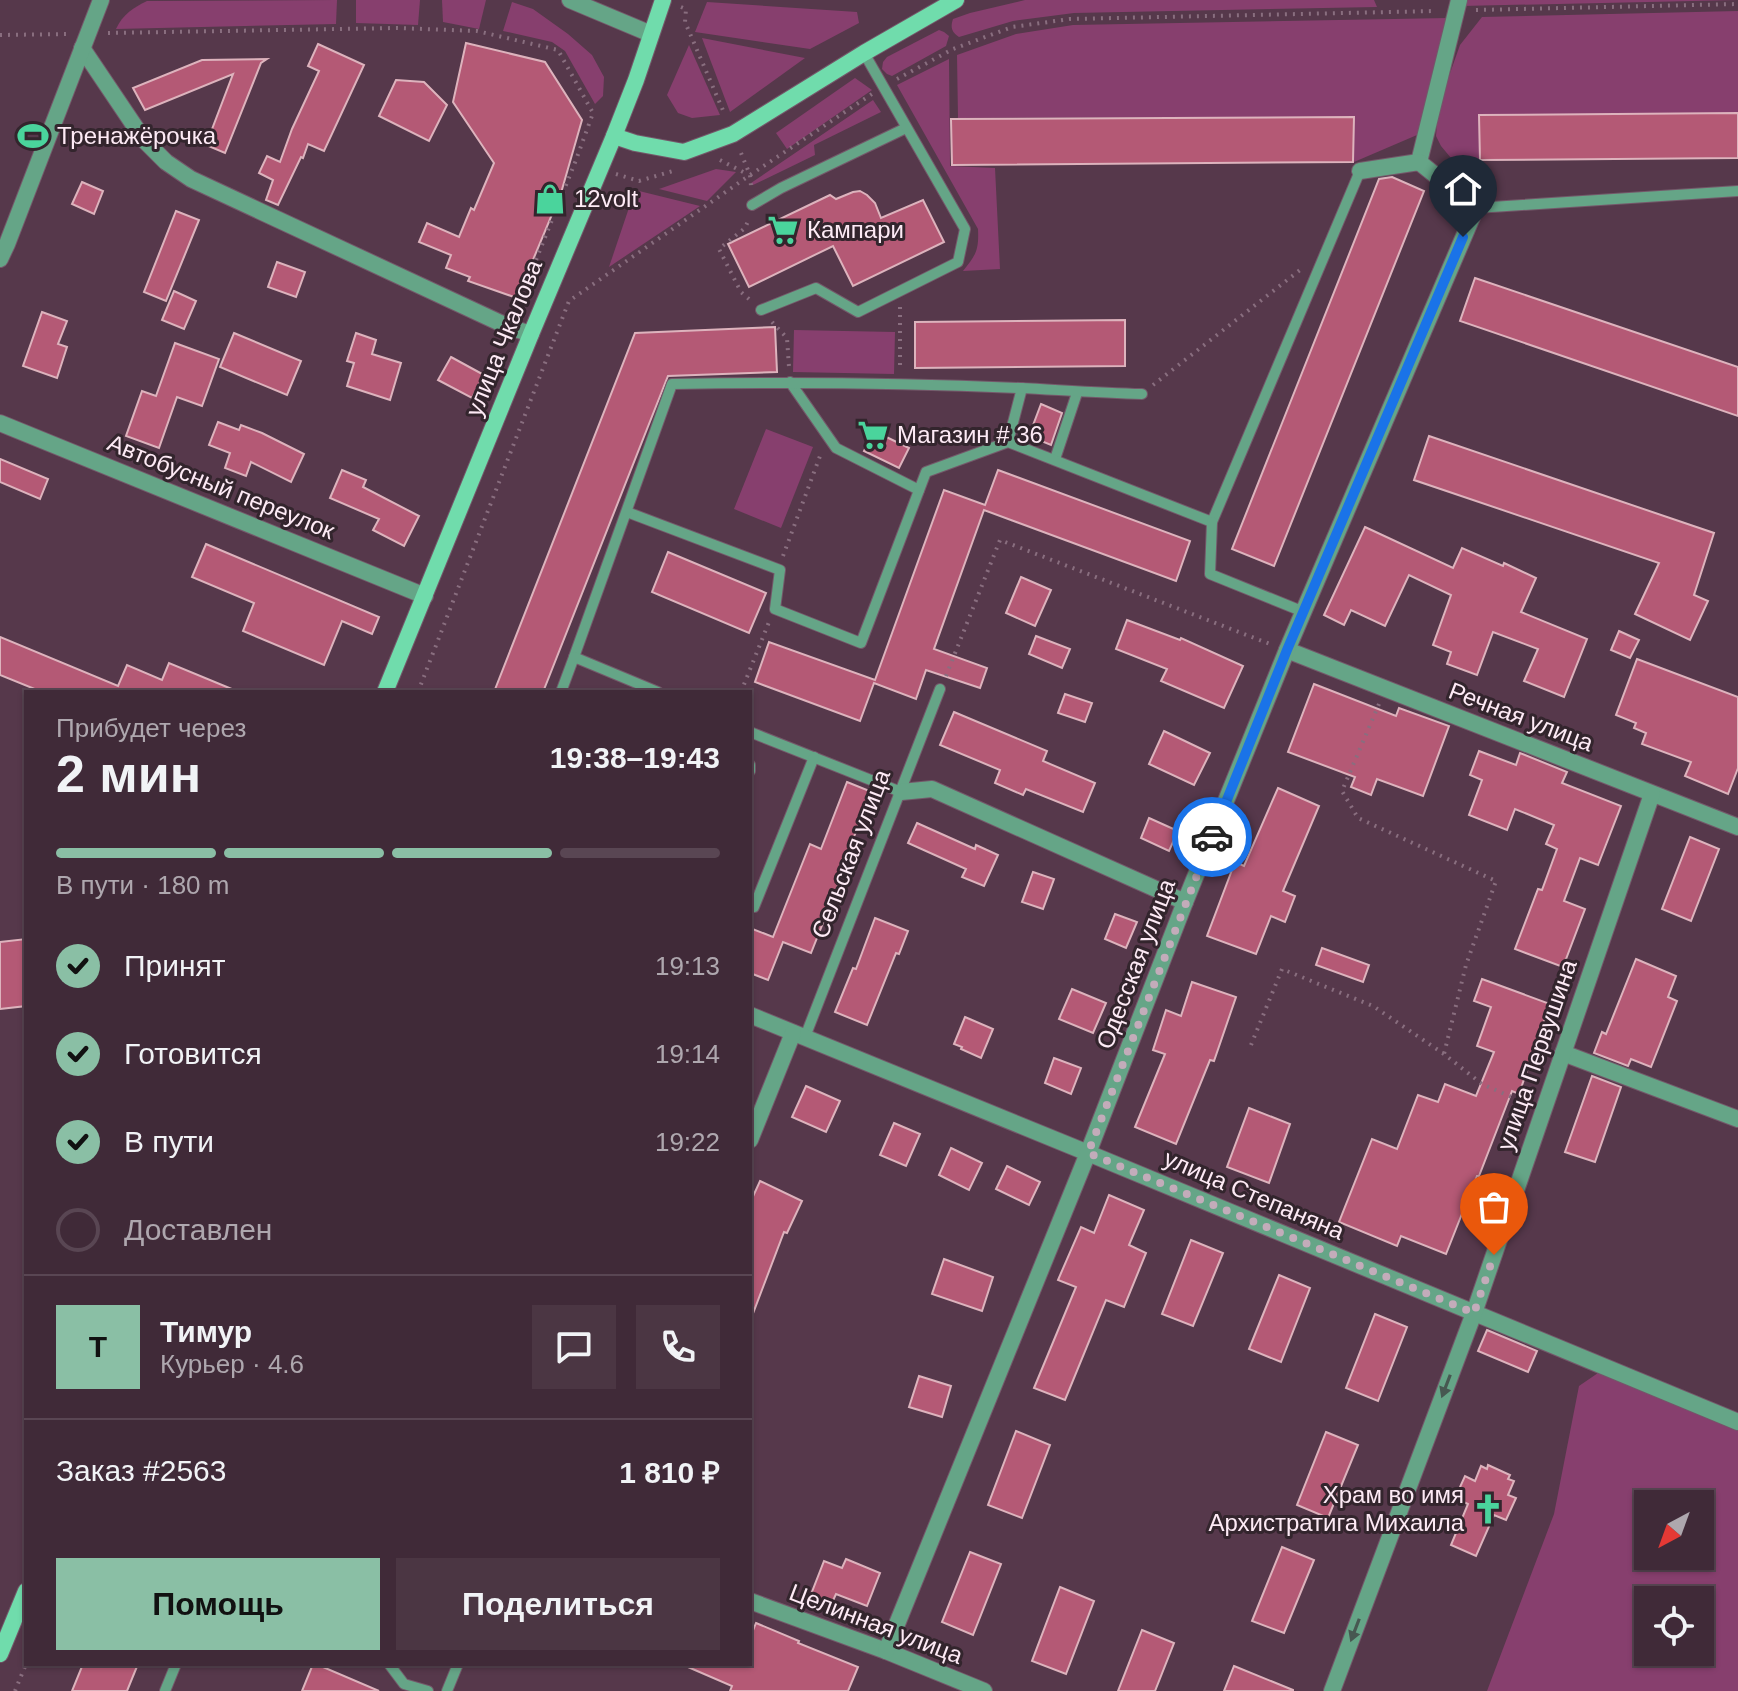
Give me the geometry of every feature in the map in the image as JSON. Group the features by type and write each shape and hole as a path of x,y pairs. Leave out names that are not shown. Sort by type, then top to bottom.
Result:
{"main road":[{"path":"614,136 684,152 733,134 956,0"},
{"name":"улица Чкалова","path":"386,690 614,136 651,34 669,2"},
{"path":"0,1654 24,1596"}],"street":[{"path":"0,259 101,0"},
{"path":"570,0 651,34"},
{"path":"1419,162 1457,5"},
{"path":"85,41 144,140 166,162 191,179 509,327 531,334"},
{"path":"1360,171 1419,162 1476,208"},
{"name":"Одесская улица","path":"886,1651 1287,650 1476,208"},
{"name":"Автобусный переулок","path":"0,423 425,596"},
{"name":"Речная улица","path":"1287,650 1738,827"},
{"path":"901,792 932,789 1185,902"},
{"name":"улица Первушина","path":"1332,1691 1474,1313 1652,794"},
{"name":"улица Степаняна","path":"752,1016 1738,1422"},
{"name":"Сельская улица","path":"752,1136 799,1035"},
{"path":"1563,1053 1738,1119"},
{"name":"Целинная улица","path":"752,1602 984,1691"}],"lane":[{"path":"761,310 816,288 858,312 958,262 965,229 864,53"},
{"path":"752,205 906,128"},
{"path":"1304,612 1210,574 1212,522 1360,171"},
{"path":"1476,208 1738,191"},
{"path":"562,690 672,384 790,382 1142,394"},
{"path":"790,382 836,448 919,490"},
{"path":"1008,442 1022,388"},
{"path":"1055,459 1077,393"},
{"path":"627,512 780,570 775,609 861,643 926,472 1008,442 1212,522"},
{"path":"574,657 653,690"},
{"name":"Сельская улица","path":"799,1035 901,792 940,689"},
{"path":"752,733 901,792"},
{"path":"752,906 814,757"},
{"path":"165,1691 175,1666"},
{"path":"390,1666 402,1687 428,1691"},
{"path":"447,1691 457,1666"}],"path":[{"path":"669,2 686,9 685,22 750,175 750,217 745,228 719,249 741,292 787,338 790,382"},
{"path":"419,690 569,301 882,87 953,49 1012,27 1070,19 1457,5 1738,4"},
{"path":"0,35 85,41 397,28 477,31 558,50 593,113 509,327"},
{"path":"1142,394 1327,249"},
{"path":"900,385 900,303 906,289"},
{"path":"780,570 787,543 823,449"},
{"path":"940,689 1000,540 1287,650"},
{"path":"742,690 775,609"},
{"path":"1385,689 1342,791 1358,818 1496,881 1466,965 1444,1054"},
{"path":"1251,1045 1282,969 1373,1006 1482,1084 1543,1110"},
{"path":"15,1691 25,1666"}],"shaded area":[{"path":"337,0 336,24 116,29 129,12 147,1"},
{"path":"356,0 420,0 418,25 356,23"},
{"path":"442,0 486,0 479,29 443,22"},
{"path":"1025,0 1374,0 1377,7 1074,13 1013,21 959,37 952,30 953,19"},
{"path":"1463,0 1738,0 1462,6"},
{"path":"512,2 533,9 592,55 604,77 603,96 595,104 565,51 552,42 503,31"},
{"path":"707,2 857,12 859,23 810,49 695,32"},
{"path":"1738,11 1738,113 1480,115 1482,176 1451,158 1436,136 1443,93 1460,45 1482,17"},
{"path":"1448,18 1417,135 1354,162 1353,117 958,118 957,55 1016,34 1073,25"},
{"path":"939,30 949,36 946,46 892,76 882,69 887,57"},
{"path":"702,38 805,58 730,112"},
{"path":"689,45 720,115 692,118 678,113 667,95"},
{"path":"949,59 950,166 995,168 1000,269 963,271 976,252 978,229 897,85"},
{"path":"855,78 872,90 787,149 776,133"},
{"path":"873,100 881,112 814,145 815,155 753,185 751,183"},
{"path":"716,169 736,172 707,201 659,189"},
{"path":"635,190 700,206 609,267"},
{"path":"794,330 895,332 894,374 793,372"},
{"path":"766,429 813,447 781,528 734,509"},
{"path":"1598,1373 1738,1429 1738,1691 1487,1691 1554,1514 1579,1386"}],"building":[{"path":"466,43 545,62 582,120 561,193 517,298 468,281 470,277 446,268 451,255 419,242 427,223 459,237 494,163 453,102"},
{"path":"318,44 364,65 324,151 308,144 278,205 266,200 273,180 259,173 267,156 280,162 319,71 308,66"},
{"path":"267,59 261,63 225,153 206,145 233,74 145,110 133,88 202,60"},
{"path":"396,80 424,82 447,105 429,141 379,116"},
{"path":"1738,113 1738,158 1480,160 1479,115"},
{"path":"1354,117 1353,162 952,165 951,119"},
{"path":"1392,177 1424,191 1274,566 1232,549 1379,179"},
{"path":"82,182 103,191 94,214 72,204"},
{"path":"860,191 875,203 881,218 923,200 944,242 853,286 833,246 749,287 728,244 830,195 836,199"},
{"path":"176,211 199,220 166,301 144,292"},
{"path":"277,262 305,272 296,297 268,287"},
{"path":"1475,278 1738,367 1738,416 1460,321"},
{"path":"174,291 196,301 184,329 162,320"},
{"path":"42,312 67,321 58,344 67,347 57,378 23,366"},
{"path":"1125,320 1125,366 915,368 915,322"},
{"path":"775,327 777,372 668,376 544,690 495,690 635,333"},
{"path":"234,333 301,361 287,395 220,367"},
{"path":"356,333 376,340 372,354 401,363 390,400 347,386 354,363 347,361"},
{"path":"175,343 219,359 202,406 177,397 159,448 126,436 142,391 156,396"},
{"path":"451,357 484,375 472,398 438,380"},
{"path":"1041,404 1062,413 1051,445 1029,436"},
{"path":"218,422 239,430 241,425 304,454 291,482 251,462 246,476 225,468 230,453 209,445"},
{"path":"874,431 909,448 899,468 864,451"},
{"path":"1429,436 1714,533 1694,595 1708,601 1690,640 1635,614 1659,563 1414,480"},
{"path":"0,459 48,479 40,499 0,482"},
{"path":"342,470 366,480 363,487 419,516 404,546 373,530 379,519 330,498"},
{"path":"998,470 1190,541 1176,581 984,510 934,649 987,668 980,688 926,670 916,699 874,683 860,721 755,682 769,642 875,680 944,490 985,505"},
{"path":"1365,527 1453,568 1462,548 1536,578 1521,612 1587,639 1564,697 1524,681 1538,649 1493,632 1477,675 1447,664 1451,652 1433,645 1451,595 1409,575 1385,626 1351,610 1344,625 1324,615"},
{"path":"206,544 379,617 372,634 342,621 324,665 243,631 254,603 192,577"},
{"path":"668,552 766,593 749,633 652,592"},
{"path":"1021,577 1051,590 1035,626 1006,613"},
{"path":"1127,620 1181,638 1243,666 1224,708 1161,681 1167,669 1116,649"},
{"path":"1619,631 1639,640 1630,658 1611,650"},
{"path":"1036,636 1070,649 1062,668 1029,654"},
{"path":"0,637 118,686 127,665 162,680 169,663 234,690 37,690 0,675"},
{"path":"1637,659 1738,697 1738,768 1728,794 1685,776 1691,762 1642,744 1646,733 1634,728 1636,723 1616,715"},
{"path":"1314,684 1396,716 1399,708 1449,726 1423,796 1377,779 1371,795 1351,787 1355,777 1288,752"},
{"path":"1065,694 1092,703 1085,722 1058,713"},
{"path":"954,712 1047,751 1043,761 1095,783 1083,812 1026,789 1023,795 995,783 1000,770 940,745"},
{"path":"1164,731 1210,753 1194,785 1149,764"},
{"path":"1479,751 1516,765 1520,753 1567,772 1562,783 1621,806 1598,865 1580,858 1564,901 1585,909 1563,967 1515,949 1557,849 1546,844 1554,825 1515,809 1507,830 1469,815 1482,780 1470,775"},
{"path":"847,782 872,792 811,953 783,942 768,980 752,974 752,929 773,937 810,844 821,849"},
{"path":"1278,788 1319,806 1283,891 1295,896 1285,922 1271,916 1256,954 1207,936 1235,862 1244,866"},
{"path":"1149,818 1178,831 1169,851 1141,838"},
{"path":"917,823 975,849 976,845 998,855 984,886 962,877 966,869 908,843"},
{"path":"1690,837 1719,849 1691,921 1662,909"},
{"path":"1033,872 1054,879 1043,909 1022,902"},
{"path":"1115,914 1137,922 1126,948 1105,939"},
{"path":"875,918 908,931 867,1025 835,1012 853,968 856,969"},
{"path":"24,939 24,1006 0,1009 0,942"},
{"path":"1322,948 1369,965 1363,982 1316,965"},
{"path":"1636,959 1676,976 1668,997 1677,1001 1651,1067 1631,1059 1628,1066 1594,1053 1602,1032 1606,1034"},
{"path":"1482,979 1550,1004 1519,1094 1512,1091 1446,1254 1401,1236 1397,1246 1339,1222 1372,1139 1397,1149 1418,1095 1438,1102 1445,1084 1476,1096 1494,1052 1477,1046 1491,1007 1474,1001"},
{"path":"1192,982 1236,997 1214,1061 1210,1060 1176,1144 1135,1127 1165,1054 1153,1050 1166,1010 1181,1016"},
{"path":"1072,989 1106,1003 1093,1033 1059,1019"},
{"path":"965,1017 993,1029 981,1058 954,1044"},
{"path":"1054,1058 1081,1068 1071,1094 1045,1083"},
{"path":"1592,1076 1621,1087 1595,1162 1565,1152"},
{"path":"806,1086 840,1101 826,1132 792,1117"},
{"path":"1249,1108 1290,1124 1269,1183 1227,1167"},
{"path":"894,1123 920,1134 906,1166 880,1155"},
{"path":"951,1148 982,1163 969,1190 939,1175"},
{"path":"1007,1166 1040,1182 1029,1205 996,1189"},
{"path":"760,1181 802,1201 787,1233 784,1232 752,1316 752,1199"},
{"path":"1109,1195 1144,1210 1129,1245 1146,1253 1124,1307 1106,1300 1065,1400 1034,1388 1076,1287 1058,1280 1081,1227 1094,1233"},
{"path":"1191,1240 1223,1253 1193,1326 1162,1314"},
{"path":"944,1259 993,1277 982,1311 932,1294"},
{"path":"1279,1275 1310,1288 1281,1362 1249,1349"},
{"path":"1375,1314 1407,1327 1378,1401 1346,1388"},
{"path":"1487,1330 1537,1351 1528,1372 1478,1351"},
{"path":"919,1376 951,1386 942,1417 909,1407"},
{"path":"1016,1431 1050,1445 1022,1518 988,1505"},
{"path":"1326,1432 1358,1445 1328,1518 1297,1505"},
{"name":"Храм во имя Архистратига Михаила","path":"1488,1465 1510,1475 1508,1479 1514,1481 1508,1495 1516,1498 1506,1520 1494,1515 1476,1556 1451,1545 1468,1504 1455,1498 1465,1476 1475,1481 1481,1466 1487,1469"},
{"path":"1282,1547 1314,1560 1284,1633 1252,1621"},
{"path":"970,1552 1001,1564 973,1635 942,1622"},
{"path":"846,1559 880,1573 867,1606 836,1594 831,1605 810,1597 824,1561 842,1568"},
{"path":"1060,1587 1094,1601 1066,1674 1032,1661"},
{"path":"756,1623 858,1667 848,1691 730,1691 732,1686 686,1666 752,1666 752,1633"},
{"path":"1142,1630 1174,1643 1155,1691 1118,1691"},
{"path":"82,1666 137,1666 127,1691 72,1691"},
{"path":"312,1666 321,1666 379,1691 302,1691"},
{"path":"1234,1666 1293,1690 1293,1691 1224,1691"}],"way so far":[{"path":"1212,837 1088,1153 1474,1313 1494,1255"}],"place":[{"name":"Тренажёрочка","path":"33,136"},
{"name":"12volt","path":"550,199"},
{"name":"Кампари","path":"783,230"},
{"name":"Магазин # 36","path":"873,435"},
{"name":"Храм во имя Архистратига Михаила","path":"1488,1509"}],"route":[{"path":"1212,837 1287,650 1463,237"}]}
